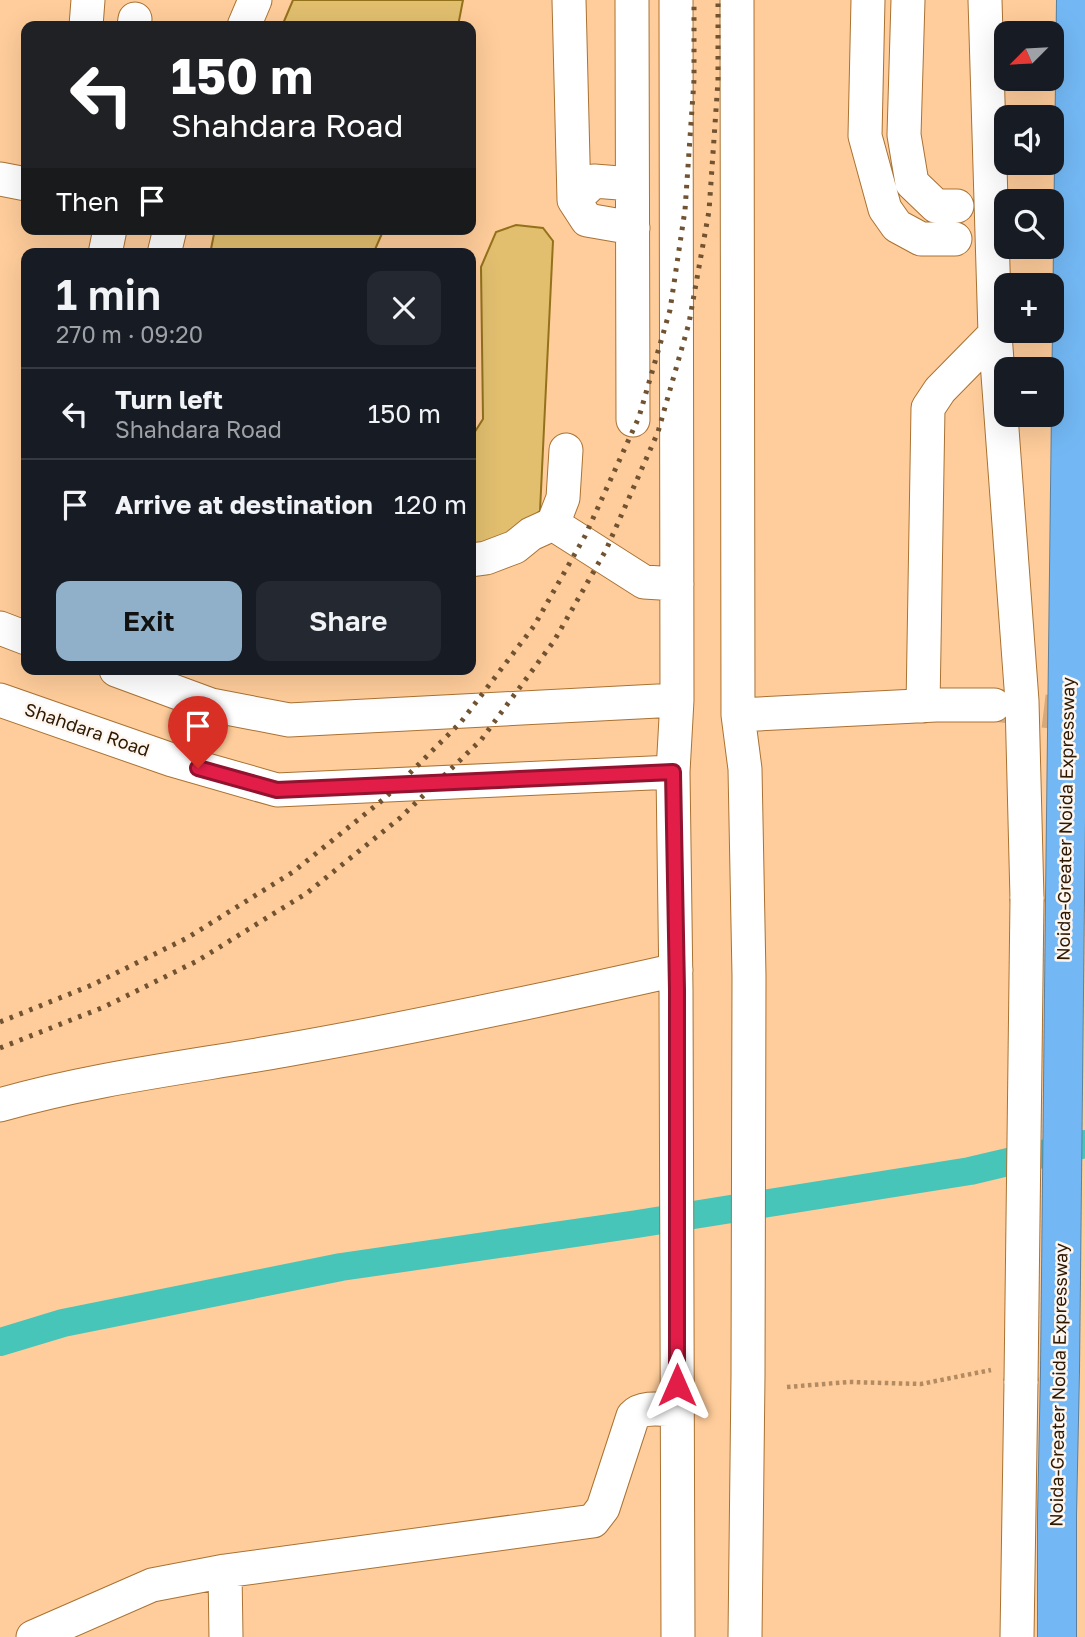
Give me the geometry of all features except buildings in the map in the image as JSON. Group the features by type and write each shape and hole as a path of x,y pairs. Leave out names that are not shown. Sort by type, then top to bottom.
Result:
{"highway":[{"name":"Noida-Greater Noida Expressway","path":"1058,1637 1057,1516 1076,0"}],"street":[{"path":"86,21 88,0"},
{"path":"246,21 255,0"},
{"path":"569,0 574,200 587,220 633,228"},
{"path":"632,0 633,420"},
{"path":"676,0 677,700 673,772 678,1637"},
{"path":"737,0 737,715 745,769 748,976 745,1637"},
{"path":"868,0 865,136 885,209 897,226 921,239 954,239"},
{"path":"908,0 904,135 912,183 936,206 957,206"},
{"path":"985,0 994,301"},
{"path":"0,179 21,183"},
{"path":"574,200 594,181 632,184"},
{"path":"923,706 928,408 940,390 994,335"},
{"path":"996,343 1022,701 1027,899 1012,1375 1017,1637"},
{"path":"476,560 515,547 531,534 553,524 563,498 566,450"},
{"path":"553,524 644,582 677,584"},
{"path":"515,547 572,552"},
{"path":"0,628 21,636"},
{"path":"130,675 211,705 289,720 677,700"},
{"name":"Shahdara Road","path":"0,700 172,760 277,790 673,772"},
{"path":"737,715 994,705"},
{"path":"0,1105 100,1081 300,1048 536,1002 676,980"},
{"path":"33,1637 152,1585 225,1571 593,1521 603,1508 633,1416 638,1411 678,1397"},
{"path":"225,1571 226,1637"}],"path":[{"path":"787,1387 849,1382 921,1384 1012,1375"}],"waterway":[{"path":"0,1342 63,1323 341,1267 637,1224 970,1171 1085,1144"}],"tunnel":[{"path":"994,705 1085,716"}],"railway":[{"path":"0,1022 92,985 187,938 293,872 385,798 461,722 534,626 585,536 639,417 670,310 685,210 694,80 694,0"},
{"path":"0,1048 104,1007 197,961 307,893 400,818 481,740 554,641 606,550 658,432 689,323 709,211 718,81 718,0"}],"route":[{"path":"198,768 277,790 673,772 677,990 677,1385"}]}
